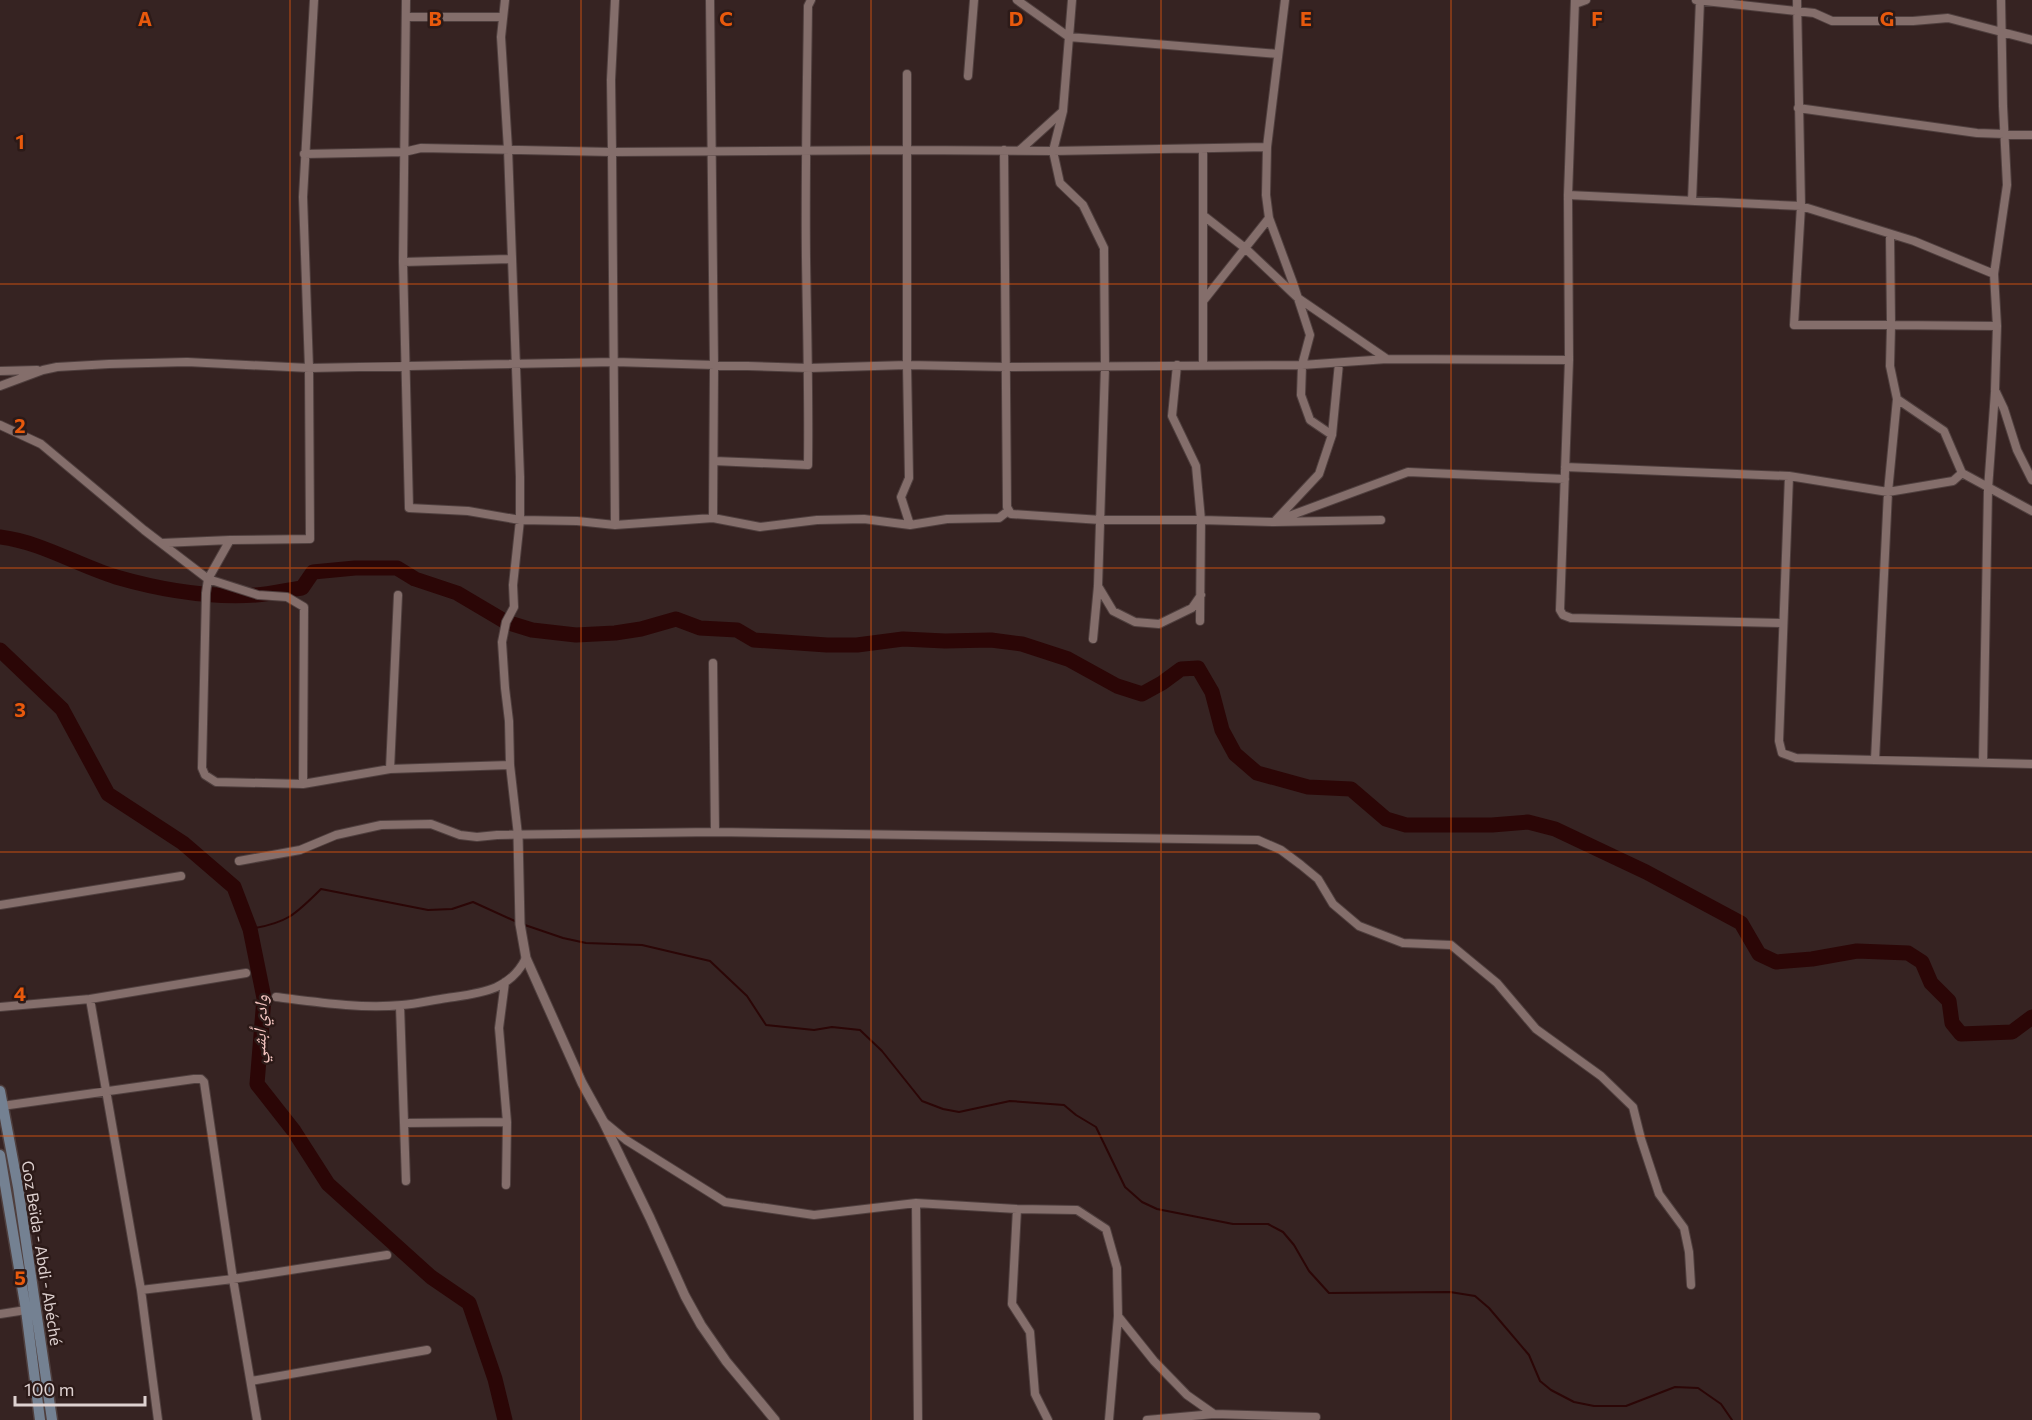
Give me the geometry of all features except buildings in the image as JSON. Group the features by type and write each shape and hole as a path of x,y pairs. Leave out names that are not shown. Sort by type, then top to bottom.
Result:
{"main road":[{"name":"Goz Beïda - Abdi - Abéché","path":"0,1091 22,1216 42,1387 52,1420"},
{"path":"0,1155 5,1217 42,1387 40,1420"}],"street":[{"path":"162,543 310,539 309,368 303,197 314,0"},
{"path":"406,0 403,262 409,508 468,511 520,520 577,520 615,525 714,518 760,527 817,520 852,519 910,525 947,519 999,518 1008,511"},
{"path":"506,0 501,37 508,149 520,520 513,585 514,607 506,622 502,642 509,721 510,765 518,835 520,924 526,958 582,1083 603,1120 685,1296 726,1361 775,1420"},
{"path":"615,0 611,80 615,525"},
{"path":"710,0 714,518"},
{"path":"714,461 808,465 806,150 808,6 811,0"},
{"path":"968,76 974,0"},
{"path":"1017,0 1069,37 1278,54"},
{"path":"1072,0 1063,111 1053,151 1060,183 1083,205 1104,248 1105,367 1101,519 1093,639"},
{"path":"1285,0 1267,147 1266,195 1269,218 1310,335 1302,365 1301,395 1310,420 1332,435"},
{"path":"1586,0 1575,2 1568,195 1569,360 1560,610 1563,615 1571,618 1783,623"},
{"path":"1692,201 1698,0 1796,10 1814,13 1832,21 1913,21 1948,18 2032,40"},
{"path":"1797,0 1801,206 1794,324 1997,326"},
{"path":"1983,762 1988,489 1997,326 1994,274 2007,185 2001,0"},
{"path":"406,17 502,17"},
{"path":"907,74 909,478 901,497 910,525"},
{"path":"1798,108 1977,133 2004,132 2032,135"},
{"path":"1020,150 1063,111"},
{"path":"304,154 404,153 421,148 711,152 1053,151 1267,147"},
{"path":"1203,149 1203,364"},
{"path":"1004,150 1008,511"},
{"path":"1568,195 1801,206 1914,241 1994,274"},
{"path":"1204,216 1245,248 1298,298 1387,359"},
{"path":"1204,300 1269,218"},
{"path":"1875,760 1888,492 1897,399 1890,366 1890,234"},
{"path":"403,262 512,259"},
{"path":"0,371 187,362 309,368 407,368 615,362 809,368 907,365 1105,367 1203,364 1302,365 1387,359 1569,360"},
{"path":"1274,522 1320,474 1332,435 1339,363"},
{"path":"1178,365 1172,417 1196,466 1201,520 1200,621"},
{"path":"0,386 44,370"},
{"path":"1995,390 2004,409 2017,450 2032,480"},
{"path":"1897,399 1944,431 1962,473 2032,511"},
{"path":"0,425 41,444 144,530 208,579 258,595 288,597 304,607 303,784"},
{"path":"1565,467 1789,476 1888,492 1953,481 1962,473"},
{"path":"1274,522 1408,472 1565,479"},
{"path":"1789,476 1779,741 1782,753 1796,758 2032,764"},
{"path":"1008,511 1015,516 1101,519 1274,522 1381,520"},
{"path":"230,540 208,579 206,593 202,768 210,780 303,784 390,769 452,765 510,765"},
{"path":"1098,586 1113,611 1135,622 1160,624 1192,608 1201,596"},
{"path":"390,769 398,595"},
{"path":"713,663 715,832"},
{"path":"239,861 300,850 336,835 381,825 431,824 460,835 477,837 715,832 1258,840 1281,850 1318,879 1328,898 1359,926 1403,943 1451,945 1497,983 1536,1029 1601,1076 1633,1107 1659,1194 1684,1228 1689,1251 1691,1285"},
{"path":"0,905 181,876"},
{"path":"276,997 324,1003 400,1006 486,992 505,982 522,966 526,958"},
{"path":"0,1007 90,999 246,973"},
{"path":"505,982 499,1028 507,1122 506,1185"},
{"path":"90,999 141,1290 158,1420"},
{"path":"400,1006 406,1181"},
{"path":"2,1106 194,1079 201,1079 204,1082 233,1279 257,1420"},
{"path":"603,1120 626,1140 725,1202 814,1215 916,1203 1077,1210 1106,1229 1117,1268 1118,1316 1109,1420"},
{"path":"405,1123 507,1122"},
{"path":"916,1203 918,1420"},
{"path":"1017,1209 1012,1304 1030,1332 1035,1394 1048,1420"},
{"path":"5,1217 22,1216"},
{"path":"141,1290 233,1279 387,1255"},
{"path":"0,1314 26,1310"},
{"path":"1118,1316 1154,1361 1178,1386 1214,1414"},
{"path":"251,1382 426,1350"},
{"path":"1147,1420 1214,1414 1316,1417"}],"waterway":[{"path":"0,537 30,544 116,577 150,586 203,594 239,596 267,594 302,588 313,572 355,568 397,568 415,579 457,593 506,622 532,630 576,635 641,629 676,619 700,628 737,630 754,640 827,645 857,645 903,639 991,640 1022,644 1068,659 1117,686 1142,694 1181,669 1198,668 1212,692 1222,730 1235,754 1257,773 1308,787 1351,789 1386,819 1406,825 1492,825 1528,822 1555,829 1646,872 1741,923 1759,954 1776,962 1812,959 1857,951 1908,953 1922,962 1931,983 1949,1001 1952,1023 1961,1034 2012,1032 2032,1017"},
{"name":"وادي أبشي","path":"0,650 62,709 108,794 183,843 234,887 250,929 264,998 257,1084 294,1131 328,1184 431,1277 469,1303 495,1379 505,1420"},
{"path":"250,929 273,924 290,917 321,889 428,910 452,909 473,902 517,922"},
{"path":"522,924 586,943 642,945 710,961 747,996 766,1025 814,1030 832,1027 860,1030 882,1051 922,1101 943,1109 959,1112 1010,1101 1064,1105 1096,1127 1125,1187 1142,1202 1157,1209 1233,1224 1268,1224 1283,1232 1294,1245 1309,1271 1329,1293 1450,1292 1475,1296 1489,1308 1529,1355 1540,1381 1551,1390 1574,1402 1594,1406 1626,1406 1675,1387 1698,1388 1721,1404 1732,1420"}]}
